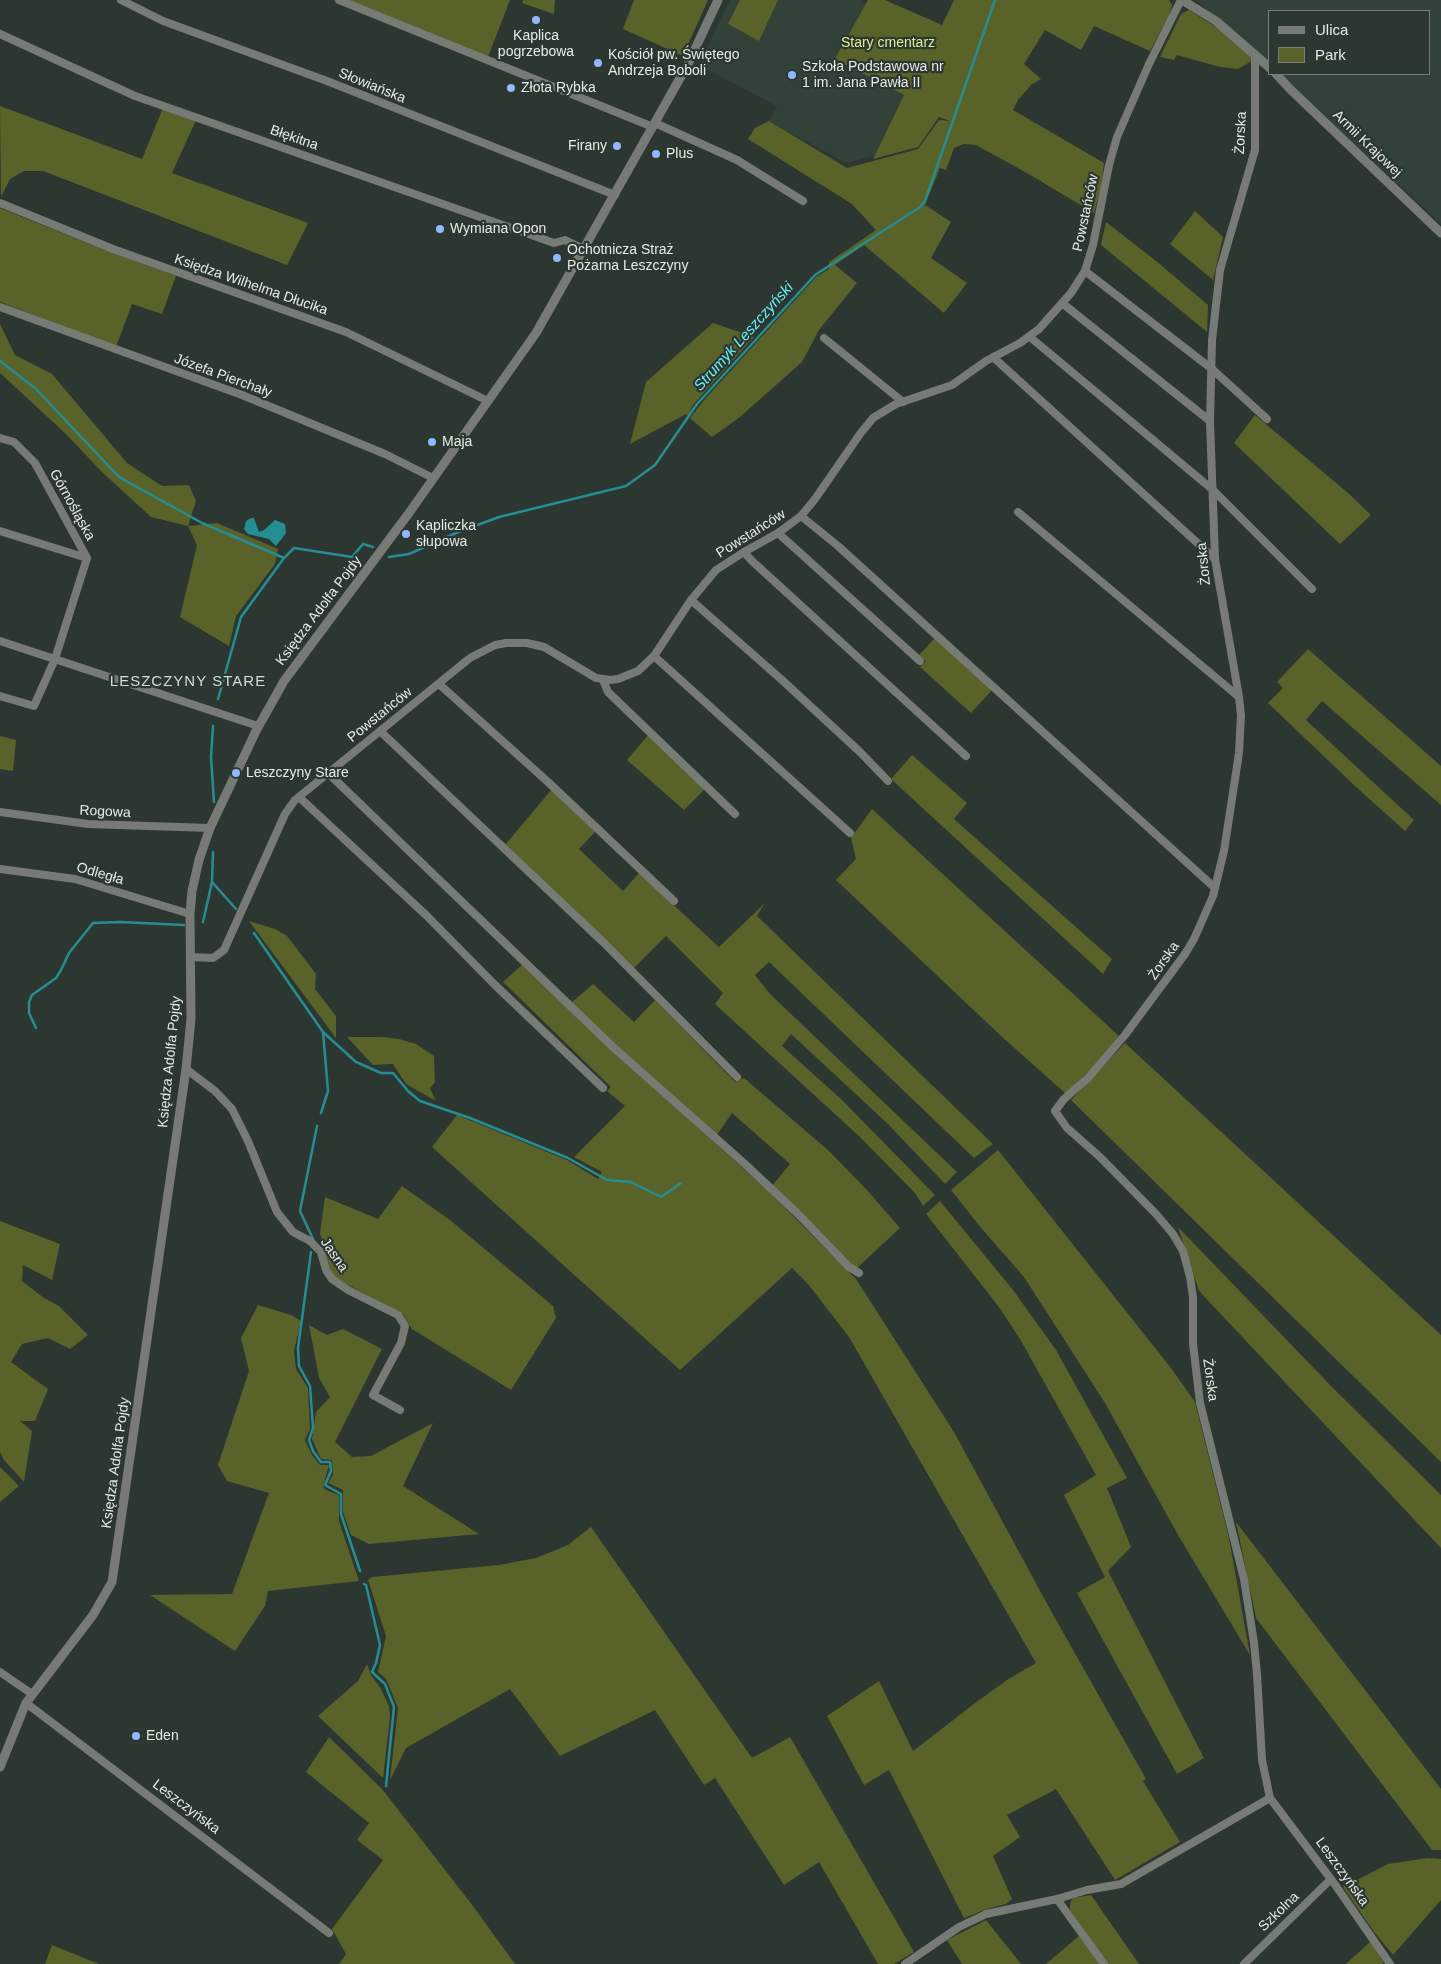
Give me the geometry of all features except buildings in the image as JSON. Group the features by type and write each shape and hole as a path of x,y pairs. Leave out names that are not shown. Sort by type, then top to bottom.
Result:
{"street":[{"name":"Słowiańska","path":"121,0 163,21 327,81 615,195"},
{"path":"339,0 654,125 737,160 803,201"},
{"name":"Księdza Adolfa Pojdy","path":"32,1694 93,1615 112,1582 186,1069 191,1019 190,914 199,860 210,828 258,726 284,681 433,478 536,333 654,125 696,48 718,0"},
{"path":"1182,0 1216,21 1268,66"},
{"name":"Powstańców","path":"191,957 213,958 224,950 285,814 299,797 480,652 495,645 527,643 544,647 591,676 603,680 630,676 644,667 654,656 691,600 716,570 778,533 801,516 815,499 866,425 880,412 952,385 994,357 1030,337 1048,320 1062,304 1085,270 1093,245 1109,165 1118,138 1149,64 1182,0"},
{"name":"Błękitna","path":"0,34 135,96 554,242 565,240 584,249"},
{"name":"Żorska","path":"1255,55 1255,150 1220,270 1215,302 1212,369 1210,421 1215,559 1241,714 1238,753 1224,850 1215,888 1194,939 1148,1006 1088,1078 1064,1099 1054,1111 1067,1128 1100,1157 1156,1214 1173,1234 1183,1251 1187,1263 1193,1297 1193,1344 1200,1403 1244,1579 1258,1674 1262,1760 1270,1798"},
{"name":"Armii Krajowej","path":"1277,75 1441,233"},
{"name":"Księdza Wilhelma Dłucika","path":"0,203 113,249 346,332 488,401"},
{"path":"1085,270 1212,369 1267,419"},
{"path":"1062,304 1210,421"},
{"name":"Józefa Pierchały","path":"0,307 242,395 385,454 433,478"},
{"path":"1030,337 1213,490 1312,589"},
{"path":"824,338 903,402"},
{"path":"994,357 1215,559"},
{"name":"Górnośląska","path":"0,438 14,442 35,463 87,558 55,660 34,706 0,696"},
{"path":"1018,512 1239,697"},
{"path":"801,516 845,553 1215,888"},
{"path":"0,531 87,558"},
{"path":"778,533 920,661"},
{"path":"744,552 966,756"},
{"path":"691,600 796,693 888,781"},
{"path":"0,640 55,660 258,726"},
{"path":"654,656 850,833"},
{"path":"603,680 608,692 735,814"},
{"path":"438,684 548,782 674,901"},
{"path":"380,731 603,942 737,1077"},
{"path":"328,773 613,1047 746,1165 800,1216 849,1268 859,1274"},
{"path":"299,797 427,916 603,1088"},
{"name":"Rogowa","path":"0,812 88,824 210,828"},
{"name":"Odległa","path":"0,869 75,879 190,914"},
{"name":"Jasna","path":"186,1069 215,1091 232,1109 248,1141 277,1212 293,1232 310,1241 321,1252 326,1270 332,1279 348,1290 398,1315 405,1326 400,1343 373,1395 400,1410"},
{"path":"0,1672 32,1694 0,1767"},
{"name":"Leszczyńska","path":"26,1704 329,1933"},
{"path":"905,1964 959,1927 986,1914 1057,1899 1087,1890 1121,1884 1270,1798"},
{"name":"Leszczyńska","path":"1270,1798 1332,1880 1390,1964"},
{"name":"Szkolna","path":"1244,1964 1332,1880"},
{"path":"1057,1899 1104,1964"}],"shaded area":[{"name":"Szkoła Podstawowa nr 1 im. Jana Pawła II","path":"730,0 861,0 866,4 836,59 904,95 874,156 846,163 769,121 777,106 699,65"},
{"path":"1196,0 1441,0 1441,224 1281,75 1431,75 1431,10 1268,10 1268,63"}],"green space":[{"path":"348,0 510,0 488,57"},
{"path":"523,0 555,0 554,14 522,3"},
{"path":"634,0 708,0 683,56 623,29"},
{"path":"740,0 778,0 759,41 728,24"},
{"name":"Stary cmentarz","path":"868,0 885,0 942,25 954,0 1169,0 1172,5 1170,14 1150,51 1094,26 1081,50 1045,30 1024,64 1041,79 1031,85 1018,100 1013,110 1104,163 1101,187 1094,213 976,145 964,144 954,148 946,170 940,168 925,205 951,222 931,258 967,283 944,313 864,245 835,265 857,283 819,330 802,362 740,417 712,437 690,418 705,399 816,277 829,269 829,262 876,230 852,204 748,139 755,128 769,121 847,168 918,149 939,120 950,121 939,117 918,147 873,159 904,95 835,59"},
{"path":"1189,10 1222,31 1249,54 1252,59 1250,62 1238,69 1220,67 1177,55 1174,60 1160,57 1181,14"},
{"path":"0,106 142,159 163,108 197,118 172,173 308,223 287,265 43,171 24,171 10,179 1,197"},
{"path":"0,208 176,276 162,314 132,304 116,347 0,302"},
{"path":"1195,211 1223,237 1213,280 1170,244"},
{"path":"1106,222 1208,305 1207,332 1101,245"},
{"path":"713,323 754,337 693,405 688,416 686,414 630,444 646,382"},
{"path":"0,324 15,355 52,374 127,463 162,486 189,485 196,501 188,526 151,517 0,373"},
{"path":"1255,415 1347,492 1371,515 1340,544 1234,443"},
{"path":"217,523 278,549 275,564 236,616 229,646 180,617 197,545 188,526"},
{"path":"935,638 993,689 971,713 920,667 926,661 919,655"},
{"path":"1308,649 1441,766 1441,805 1322,701 1306,720 1414,820 1405,831 1268,703 1283,688 1277,682"},
{"path":"649,734 706,788 684,810 627,760"},
{"path":"0,736 16,740 13,771 0,769"},
{"path":"912,755 967,803 954,819 1112,959 1103,974 891,779"},
{"path":"552,789 596,831 579,849 623,891 639,873 719,947 764,904 757,916 993,1144 974,1158 769,962 755,975 770,994 957,1172 945,1184 887,1123 791,1034 782,1046 841,1099 935,1195 923,1206 915,1193 861,1138 715,1004 723,993 666,936 633,969 505,845"},
{"path":"872,809 1119,1036 1096,1064 1066,1094 1000,1035 836,880 856,859 851,838"},
{"path":"249,921 275,929 287,936 316,974 315,989 336,1016 336,1038"},
{"path":"523,964 615,1052 769,1192 856,1279 954,1432 1051,1611 1146,1779 1143,1781 1180,1842 1115,1880 1056,1789 1007,1815 1020,1837 993,1856 1012,1899 1006,1904 964,1918 889,1770 864,1785 827,1716 879,1681 913,1751 1007,1680 1036,1663 849,1337 808,1284 792,1268 680,1370 432,1147 457,1115 567,1160 598,1179 602,1172 574,1157 625,1106 607,1091 611,1087 503,982"},
{"path":"593,984 634,1022 655,1000 735,1082 744,1078 829,1151 900,1228 857,1268 852,1266 772,1186 790,1164 732,1113 716,1136 571,1003"},
{"path":"347,1037 399,1039 416,1044 434,1056 435,1082 430,1088 436,1101 406,1084 393,1064 373,1065"},
{"path":"1125,1043 1441,1335 1441,1462 1071,1100"},
{"path":"998,1150 1171,1368 1195,1402 1229,1538 1250,1655 1178,1535 1105,1403 1024,1277 951,1190"},
{"path":"402,1186 450,1220 553,1306 556,1318 511,1390 412,1329 403,1314 335,1278 329,1268 320,1233 325,1197 378,1219"},
{"path":"940,1201 1013,1290 1056,1350 1127,1478 1107,1488 1131,1547 1108,1571 1204,1758 1177,1774 1077,1593 1105,1577 1064,1495 1096,1475 1020,1339 999,1307 926,1214"},
{"path":"0,1221 60,1244 52,1280 23,1265 22,1281 44,1298 59,1306 88,1335 70,1349 48,1338 22,1344 11,1362 48,1389 35,1421 20,1421 32,1431 24,1482 4,1460 0,1452"},
{"path":"1178,1227 1331,1386 1441,1495 1441,1548 1199,1291"},
{"path":"258,1305 291,1315 301,1321 294,1351 296,1369 308,1388 310,1429 305,1440 312,1455 320,1465 329,1465 323,1487 339,1495 339,1521 359,1581 268,1591 265,1606 235,1651 150,1595 232,1594 269,1493 227,1481 218,1465 249,1371 241,1338"},
{"path":"309,1325 327,1335 343,1329 382,1349 335,1442 352,1457 371,1456 433,1423 403,1486 479,1534 369,1544 351,1535 343,1512 343,1490 328,1483 333,1475 332,1460 321,1459 312,1439 316,1412 330,1397 319,1378"},
{"path":"0,1467 19,1486 0,1502"},
{"path":"1236,1522 1441,1789 1441,1850 1432,1850 1256,1618"},
{"path":"591,1527 752,1758 790,1737 914,1952 894,1964 878,1964 819,1862 784,1885 715,1778 704,1785 655,1710 560,1756 510,1689 406,1748 390,1780 398,1708 386,1679 378,1672 386,1636 368,1580 372,1577 499,1565 536,1558 568,1545"},
{"path":"367,1664 371,1675 380,1687 389,1706 390,1718 383,1778 318,1716 358,1681"},
{"path":"329,1737 382,1789 473,1906 515,1964 339,1964 346,1954 332,1929 383,1860 357,1840 369,1823 306,1772"},
{"path":"1428,1858 1441,1859 1441,1900 1393,1955 1374,1932 1343,1887 1388,1864"},
{"path":"1091,1895 1139,1964 1108,1964 1070,1910 1070,1903 1073,1898"},
{"path":"986,1920 1021,1964 962,1964 947,1940"},
{"path":"1079,1936 1100,1964 1046,1964"},
{"path":"1371,1941 1384,1964 1346,1964"},
{"path":"52,1945 99,1964 45,1964"}],"water":[{"path":"254,518 259,532 275,520 285,524 286,533 276,546 269,539 248,534 244,529 246,521"}],"waterway":[{"name":"Strumyk Leszczyński","path":"389,557 409,554 456,533 499,517 626,486 655,465 697,404 815,275 920,207 925,201 995,0"},
{"path":"0,361 36,389 119,477 202,523 284,558"},
{"path":"218,699 241,617 284,558 294,548 352,557 363,544 373,547"},
{"path":"213,726 211,757 214,802"},
{"path":"213,852 212,882 236,909"},
{"path":"203,922 212,882"},
{"path":"36,1028 29,1013 29,1002 32,995 56,978 69,953 93,923 120,922 184,925"},
{"path":"254,933 323,1032 328,1091 321,1113"},
{"path":"323,1032 356,1062 381,1073 393,1073 408,1091 420,1101 470,1118 568,1158 607,1180 631,1182 661,1197 681,1183"},
{"path":"313,1239 300,1211 317,1126"},
{"path":"311,1252 298,1348 299,1366 310,1386 313,1428 309,1440 313,1451 321,1462 330,1462 331,1471 325,1485 341,1494 341,1514 360,1571"},
{"path":"364,1584 366,1585 380,1645 372,1672 385,1684 394,1707 386,1786"}],"place":[{"name":"Kaplica pogrzebowa","path":"536,20"},
{"name":"Kościół pw. Świętego Andrzeja Boboli","path":"598,63"},
{"name":"Szkoła Podstawowa nr 1 im. Jana Pawła II","path":"792,75"},
{"name":"Złota Rybka","path":"511,88"},
{"name":"Firany","path":"617,146"},
{"name":"Plus","path":"656,154"},
{"name":"Wymiana Opon","path":"440,229"},
{"name":"Ochotnicza Straż Pożarna Leszczyny","path":"557,258"},
{"name":"Maja","path":"432,442"},
{"name":"Kapliczka słupowa","path":"406,534"},
{"name":"Leszczyny Stare","path":"236,773"},
{"name":"Eden","path":"136,1736"}],"district":[{"name":"LESZCZYNY STARE","path":"188,682"}]}
